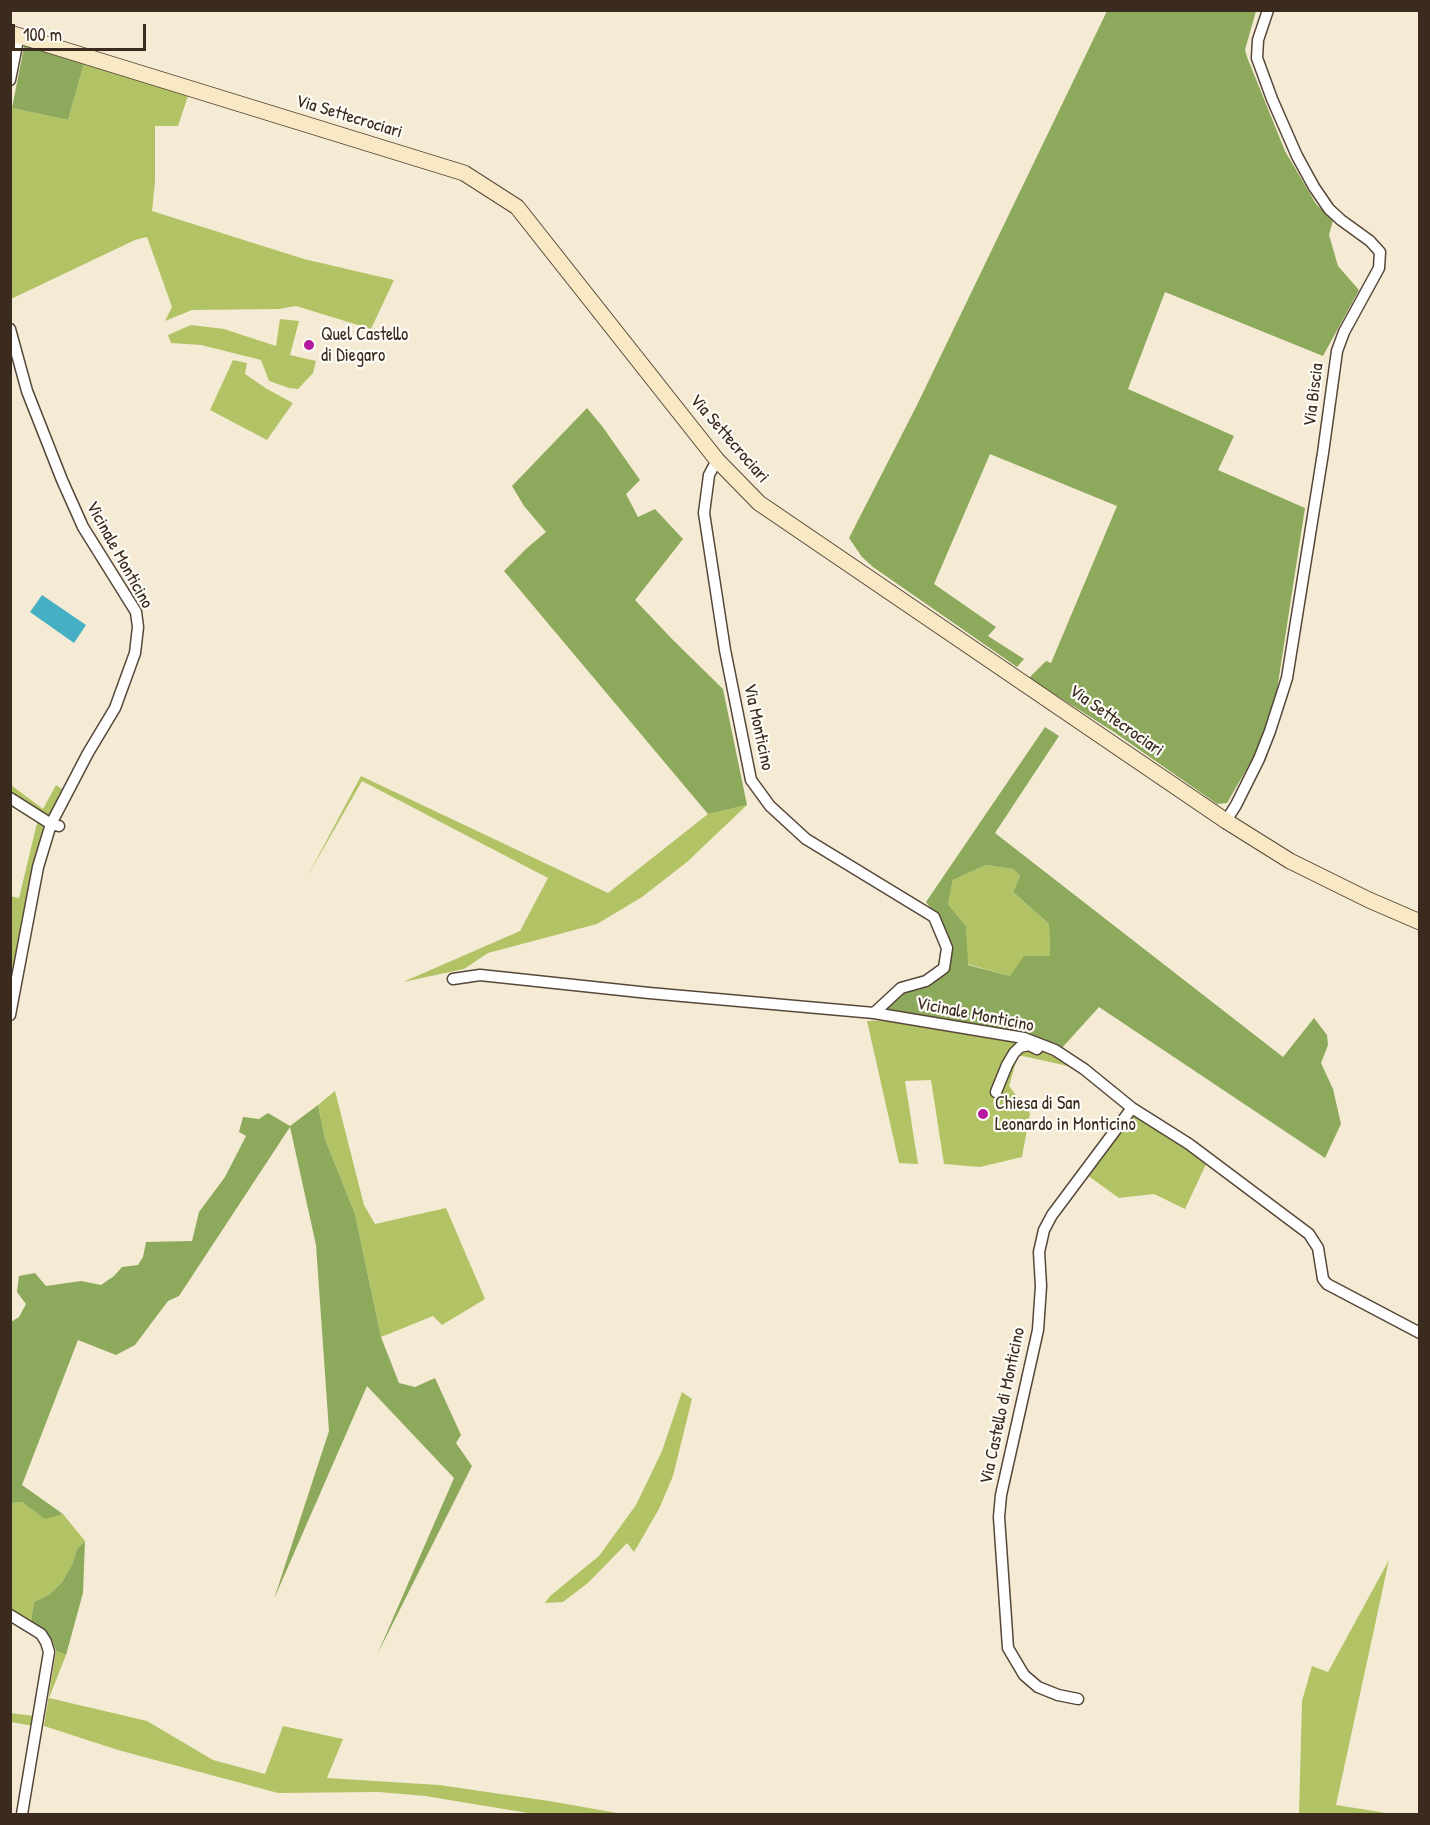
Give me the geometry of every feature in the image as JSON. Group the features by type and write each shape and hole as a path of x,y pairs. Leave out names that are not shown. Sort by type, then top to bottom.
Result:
{"main road":[{"name":"Via Settecrociari","path":"15,34 464,173 517,207 717,460 759,502 1226,821 1290,861 1419,922"}],"street":[{"name":"Via Biscia","path":"1226,821 1259,759 1287,678 1337,351 1344,332 1379,268 1380,252 1370,241 1329,209 1314,187 1284,128 1257,58 1258,40 1268,10"},
{"path":"10,80 15,34"},
{"name":"Vicinale Monticino","path":"10,329 27,391 62,480 83,526 136,612 138,627 135,653 126,682 115,708 88,753 38,867 10,1015"},
{"name":"Via Monticino","path":"717,460 709,475 704,513 725,650 751,780 770,806 806,839 934,917 947,948 944,968 926,981 901,988 874,1013"},
{"path":"10,798 55,825"},
{"name":"Vicinale Monticino","path":"453,979 480,975 874,1013 1024,1038 1058,1051 1132,1108 1189,1144 1309,1234 1320,1255 1325,1282 1419,1333"},
{"path":"996,1092 1007,1065 1020,1047 1029,1045 1044,1053 1058,1051"},
{"name":"Via Castello di Monticino","path":"1078,1699 1058,1695 1038,1687 1024,1675 1008,1648 999,1517 1001,1495 1038,1330 1041,1286 1039,1252 1044,1230 1052,1215 1132,1108"},
{"path":"10,1615 41,1634 49,1652 22,1815"}],"green space":[{"path":"1107,11 1256,11 1245,50 1247,57 1285,151 1316,204 1333,220 1329,235 1338,266 1359,290 1323,356 1165,292 1128,389 1234,436 1218,470 1305,508 1275,703 1253,758 1227,803 1217,804 1114,732 1029,678 1046,661 1051,663 1117,506 990,454 934,584 996,627 988,636 1024,659 1017,667 873,567 862,557 849,538 917,405"},
{"path":"25,42 85,60 68,120 12,108"},
{"path":"85,60 189,93 178,126 155,126 155,182 152,211 304,259 394,280 371,329 296,306 279,309 192,310 165,321 172,307 147,237 135,240 11,299 10,118 12,108 68,120"},
{"path":"280,319 299,321 290,355 316,361 313,373 298,389 269,381 261,360 201,345 171,343 168,335 191,325 224,329 276,346"},
{"path":"233,360 247,363 245,374 293,403 267,440 210,410"},
{"path":"587,408 640,480 626,494 638,517 655,509 683,539 635,600 723,689 747,805 708,814 504,571 546,532 524,506 512,486"},
{"path":"1045,727 1059,736 995,833 1283,1057 1314,1018 1327,1035 1328,1045 1321,1063 1333,1089 1341,1124 1325,1158 1099,1007 1061,1049 990,1026 881,1012 902,992 947,972 952,947 939,919 926,902","holes":["986,865 1013,869 1020,876 1013,892 1049,924 1050,956 1024,956 1010,976 968,965 966,926 948,904 953,880"]},
{"path":"361,776 608,893 708,814 747,805 687,862 642,897 597,924 488,953 464,969 403,982 520,931 548,878 362,781 307,877"},
{"path":"11,785 43,809 56,785 62,789 43,829 27,902 16,969 11,966 10,896 19,898 38,819 11,803"},
{"path":"986,865 1013,869 1020,876 1013,892 1049,924 1050,956 1010,976 967,964 966,926 948,904 953,880"},
{"path":"894,1020 1008,1039 1045,1052 1077,1068 1018,1055 1009,1086 1030,1113 1022,1157 980,1167 944,1164 931,1080 905,1081 918,1164 899,1163 867,1021"},
{"path":"335,1091 364,1205 375,1224 446,1208 485,1299 442,1325 433,1316 381,1337 355,1214 325,1139 318,1105"},
{"path":"318,1105 325,1139 355,1214 381,1337 399,1383 415,1387 435,1378 461,1435 456,1443 472,1466 377,1655 454,1478 367,1386 274,1599 329,1431 316,1245 290,1127 179,1296 168,1301 135,1345 116,1355 78,1340 22,1485 63,1514 45,1519 22,1502 11,1503 11,1322 19,1317 26,1304 17,1292 19,1276 35,1273 46,1286 81,1281 101,1285 122,1267 138,1265 143,1257 146,1242 192,1241 199,1212 225,1177 246,1136 239,1132 243,1117 259,1119 268,1113 290,1126"},
{"path":"1129,1107 1208,1160 1185,1209 1154,1194 1119,1198 1087,1175"},
{"path":"682,1392 692,1399 673,1476 659,1509 634,1552 627,1543 588,1583 563,1602 545,1603 550,1596 599,1556 636,1505 662,1451"},
{"path":"22,1502 45,1518 63,1514 85,1541 77,1549 72,1565 62,1582 50,1594 34,1602 31,1621 11,1610 10,1503"},
{"path":"85,1541 83,1593 66,1655 56,1651 52,1640 31,1621 34,1602 50,1594 62,1582 72,1565 77,1549"},
{"path":"1389,1560 1336,1805 1393,1814 1299,1814 1302,1701 1312,1666 1328,1672"},
{"path":"56,1651 66,1655 49,1698 147,1721 213,1760 265,1774 283,1726 343,1739 327,1778 439,1785 623,1814 534,1814 425,1796 379,1792 278,1793 118,1750 44,1726"},
{"path":"10,1713 34,1716 33,1726 11,1722"}],"water":[{"path":"42,595 86,625 74,643 30,612"}],"place":[{"name":"Quel Castello di Diegaro","path":"309,345"},
{"name":"Chiesa di San Leonardo in Monticino","path":"983,1114"}]}
